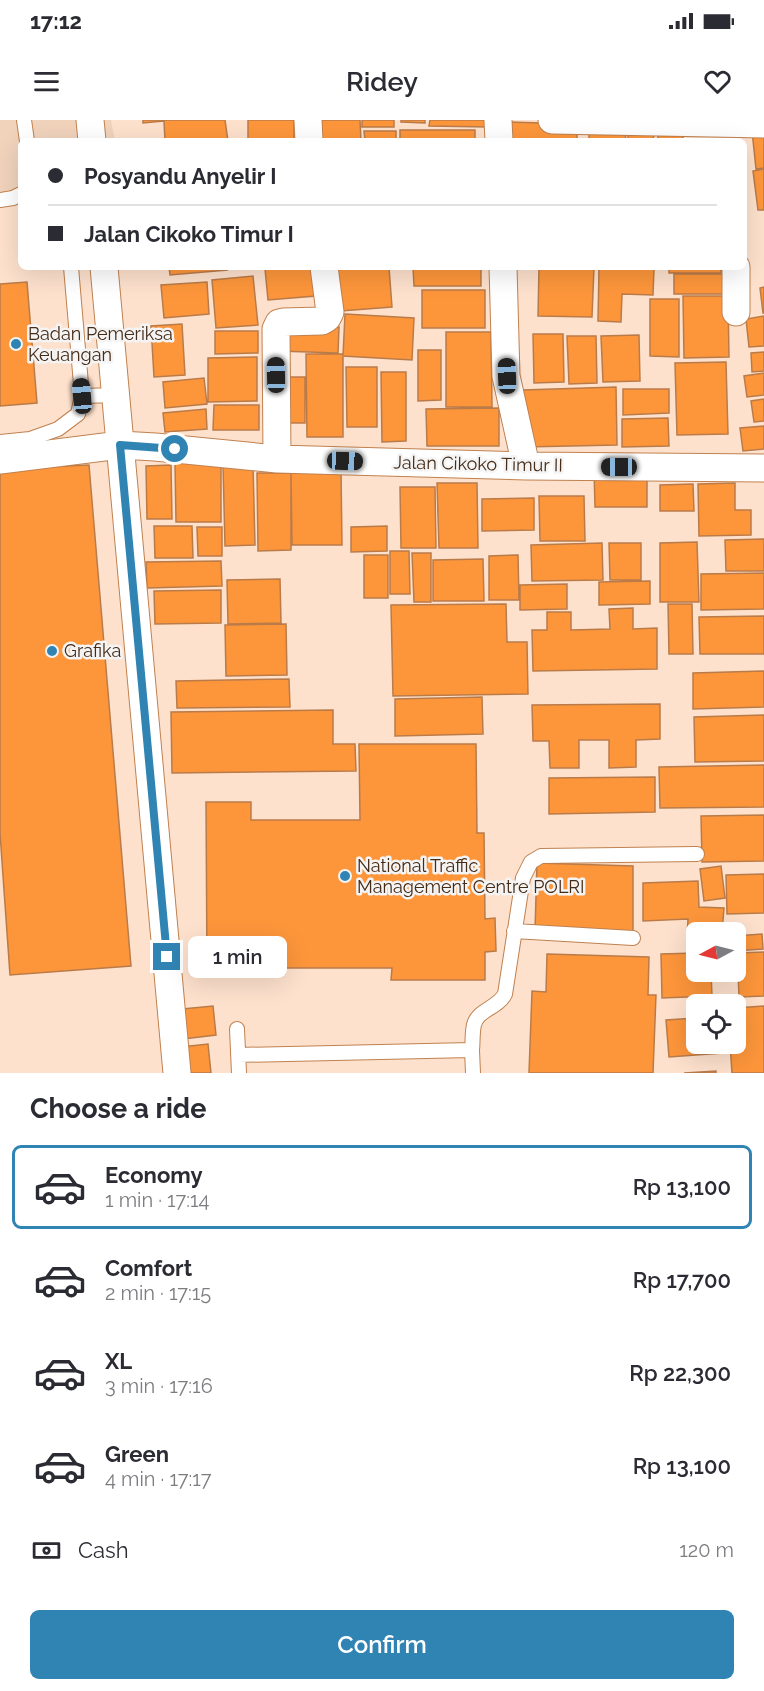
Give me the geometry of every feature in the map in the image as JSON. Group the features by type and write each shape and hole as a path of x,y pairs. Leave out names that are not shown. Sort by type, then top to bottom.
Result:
{"street":[{"path":"90,120 92,138"},
{"path":"308,120 309,138"},
{"path":"498,120 499,138"},
{"path":"552,120 737,133 764,124"},
{"path":"104,270 177,1073"},
{"path":"277,459 276,329 279,323 283,322 322,321 327,318 330,312 324,270"},
{"path":"503,270 507,376 526,466"},
{"path":"736,270 736,312"},
{"name":"Jalan Cikoko Timur II","path":"0,460 120,445 277,459 526,466 764,468"}],"lane":[{"path":"24,120 27,138"},
{"path":"0,200 18,196"},
{"path":"0,442 30,440 58,429 78,414 82,396 71,270"},
{"path":"82,396 117,395"},
{"path":"473,1073 472,1050 475,1021 481,1014 501,1001 505,994 524,878 531,862 541,856 697,854"},
{"path":"514,931 633,938"},
{"path":"237,1029 239,1073"},
{"path":"238,1055 472,1050"}],"shaded area":[{"path":"0,120 111,120 114,138 18,138 18,199 0,202"}],"building":[{"path":"143,120 225,120 228,138 165,138 164,121 143,123"},
{"path":"248,120 294,120 294,138 248,138"},
{"path":"315,120 360,120 361,138 315,138"},
{"path":"362,120 394,120 394,127 362,127"},
{"path":"401,120 425,120 425,123 401,122"},
{"path":"430,120 489,120 489,127 429,126"},
{"path":"507,122 577,124 577,138 506,138"},
{"path":"400,130 475,130 475,138 400,138"},
{"path":"658,130 683,131 683,138 658,138"},
{"path":"764,130 764,168 756,169 752,131"},
{"path":"364,131 396,131 396,138 365,138"},
{"path":"589,132 626,134 625,138 589,138"},
{"path":"628,134 654,134 653,138 628,138"},
{"path":"764,169 764,210 758,210 753,171"},
{"path":"169,270 227,270 170,275"},
{"path":"265,270 313,270 316,296 268,300"},
{"path":"337,270 389,270 392,307 341,311"},
{"path":"413,270 481,270 481,286 414,286"},
{"path":"539,270 594,270 592,317 538,316"},
{"path":"599,270 654,270 653,295 622,294 621,322 598,321"},
{"path":"669,270 721,270 721,273 669,273"},
{"path":"674,274 726,274 726,294 674,294"},
{"path":"253,276 258,325 216,328 212,280"},
{"name":"Badan Pemeriksa Keuangan","path":"27,282 37,403 0,406 0,284"},
{"path":"207,282 209,314 164,318 161,285"},
{"path":"764,287 764,313 763,313 760,288"},
{"path":"422,290 485,290 485,328 422,328"},
{"path":"683,296 728,296 729,357 684,358"},
{"path":"650,299 679,299 679,357 650,356"},
{"path":"345,314 414,318 412,360 343,356"},
{"path":"764,316 764,346 749,347 746,319"},
{"path":"182,324 185,375 154,377 151,326"},
{"path":"279,325 339,327 338,353 278,351"},
{"path":"215,331 258,331 258,353 215,354"},
{"path":"446,332 491,332 492,407 446,407"},
{"path":"533,334 563,334 564,382 534,383"},
{"path":"639,335 640,381 603,382 601,336"},
{"path":"567,336 596,336 597,383 569,384"},
{"path":"418,350 441,350 441,400 418,401"},
{"path":"764,352 764,371 752,372 751,353"},
{"path":"306,354 343,354 343,437 307,437"},
{"path":"257,357 257,401 208,402 208,358"},
{"path":"726,362 728,434 677,435 675,363"},
{"path":"346,367 377,367 377,427 347,427"},
{"path":"381,372 406,372 406,441 382,442"},
{"path":"764,373 764,395 747,397 744,376"},
{"path":"279,377 305,377 305,423 279,423"},
{"path":"204,378 207,404 165,408 163,382"},
{"path":"616,387 617,445 524,447 523,390"},
{"path":"623,389 669,389 669,413 623,415"},
{"path":"764,399 764,421 754,422 751,401"},
{"path":"214,405 259,405 259,430 213,430"},
{"path":"499,408 499,446 427,446 426,409"},
{"path":"206,409 207,429 165,432 163,413"},
{"path":"668,418 669,446 622,447 622,419"},
{"path":"764,426 764,449 743,451 740,428"},
{"path":"221,462 221,522 176,522 175,463"},
{"name":"Grafika","path":"89,465 131,966 10,975 0,833 0,469"},
{"path":"171,465 172,519 147,519 146,466"},
{"path":"223,465 253,465 255,545 225,546"},
{"path":"647,468 647,507 595,507 594,469"},
{"path":"291,472 341,472 342,545 292,545"},
{"path":"257,473 291,473 291,550 258,551"},
{"path":"437,483 477,483 478,548 439,548"},
{"path":"735,483 735,510 751,510 751,535 699,536 698,484"},
{"path":"693,484 694,511 660,511 660,485"},
{"path":"400,487 435,487 436,548 401,548"},
{"path":"539,496 584,496 585,541 540,541"},
{"path":"534,498 534,530 482,531 482,499"},
{"path":"154,526 192,526 193,558 155,558"},
{"path":"387,526 387,551 351,552 351,527"},
{"path":"197,527 222,527 222,556 198,556"},
{"path":"764,539 764,571 726,571 725,540"},
{"path":"697,542 699,602 660,602 660,543"},
{"path":"602,543 603,580 532,581 531,545"},
{"path":"609,543 641,543 641,580 610,580"},
{"path":"390,551 409,551 410,594 390,594"},
{"path":"412,553 431,553 431,602 414,602"},
{"path":"364,555 388,555 388,598 364,598"},
{"path":"518,555 519,600 489,600 489,556"},
{"path":"483,559 484,601 433,601 433,560"},
{"path":"221,561 222,586 147,588 146,562"},
{"path":"764,573 764,609 701,610 701,574"},
{"path":"280,579 281,623 228,624 227,580"},
{"path":"650,581 650,604 599,605 599,582"},
{"path":"567,584 567,609 520,610 520,585"},
{"path":"221,590 221,623 155,624 154,591"},
{"path":"506,604 507,642 527,642 528,694 393,696 391,605"},
{"path":"668,604 692,604 693,654 669,654"},
{"path":"633,608 633,629 657,628 657,669 533,671 532,630 547,630 547,612 571,612 571,630 610,629 609,609"},
{"path":"764,616 764,654 700,654 699,617"},
{"path":"286,624 287,675 226,676 225,625"},
{"path":"764,671 764,707 693,709 693,673"},
{"path":"289,679 290,707 177,708 176,681"},
{"path":"482,697 483,734 395,736 395,699"},
{"path":"660,704 660,739 636,740 636,767 609,768 609,740 579,740 579,768 550,768 549,741 533,741 532,705"},
{"path":"333,710 333,744 355,744 356,771 172,773 171,712"},
{"path":"764,715 764,761 695,762 694,717"},
{"name":"National Traffic Management Centre POLRI","path":"359,744 476,744 477,833 484,833 485,919 495,918 496,951 485,952 485,980 391,980 392,968 207,968 206,802 251,802 251,820 360,820"},
{"path":"764,765 764,807 660,808 659,767"},
{"path":"655,777 655,812 549,814 549,778"},
{"path":"764,815 764,861 702,862 701,816"},
{"path":"537,863 633,866 633,935 535,930"},
{"path":"721,866 725,898 704,901 700,869"},
{"path":"764,874 764,913 727,914 726,875"},
{"path":"698,881 699,907 724,908 723,922 688,922 688,919 643,921 643,883"},
{"path":"762,934 763,949 746,950 746,935"},
{"path":"764,952 764,996 746,997 746,994 739,994 738,982 746,982 746,953"},
{"path":"686,953 686,982 711,982 712,994 686,994 686,997 662,998 661,954"},
{"path":"547,954 649,957 648,995 656,995 653,1073 529,1073 532,991 546,992"},
{"path":"213,1006 216,1035 175,1040 172,1010"},
{"path":"764,1006 764,1073 732,1073 731,1054 746,1054 746,1007"},
{"path":"686,1019 686,1054 710,1054 669,1057 666,1020"},
{"path":"208,1044 211,1073 184,1073 181,1047"},
{"path":"716,1071 716,1073 684,1073"}],"place":[{"name":"Badan Pemeriksa Keuangan","path":"16,344"},
{"name":"Grafika","path":"52,651"},
{"name":"National Traffic Management Centre POLRI","path":"345,876"}],"route":[{"path":"167,957 120,445 175,449"}]}
